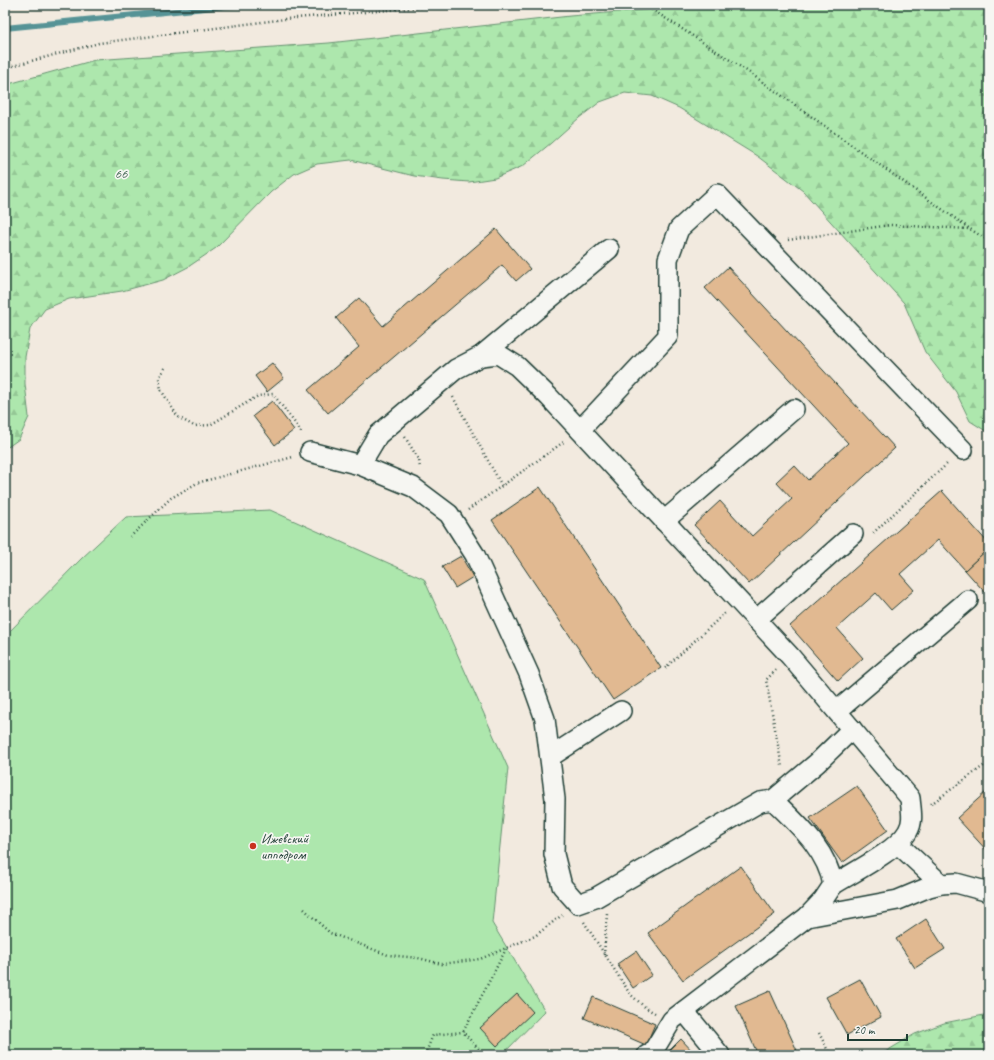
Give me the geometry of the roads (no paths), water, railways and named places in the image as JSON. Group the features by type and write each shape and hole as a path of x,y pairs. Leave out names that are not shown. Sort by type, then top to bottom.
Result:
{"lane":[{"path":"580,430 668,336 668,259 679,229 717,194 963,450"},
{"path":"360,465 378,435 456,369 481,356 609,249"},
{"path":"481,356 498,354 517,366 580,430 790,656 910,798 912,817 908,831 898,844 833,885 823,900 807,916 678,1016 652,1053 647,1055"},
{"path":"664,521 794,410"},
{"path":"310,452 360,465 413,487 449,514 478,562 529,674 545,719 556,800 554,854 562,886 578,904 595,898 760,802 779,794 817,763 852,729"},
{"path":"756,620 852,534"},
{"path":"837,711 968,600"},
{"path":"550,757 621,711"},
{"path":"779,794 825,859 831,873 833,885"},
{"path":"898,844 941,884"},
{"path":"807,916 898,900 929,887 941,884 956,883 989,892"},
{"path":"678,1016 720,1055"}],"waterway":[{"path":"5,28 235,5"}],"place":[{"name":"Ижевский ипподром","path":"253,846"}],"park label":[{"name":"66","path":"121,173"}]}
